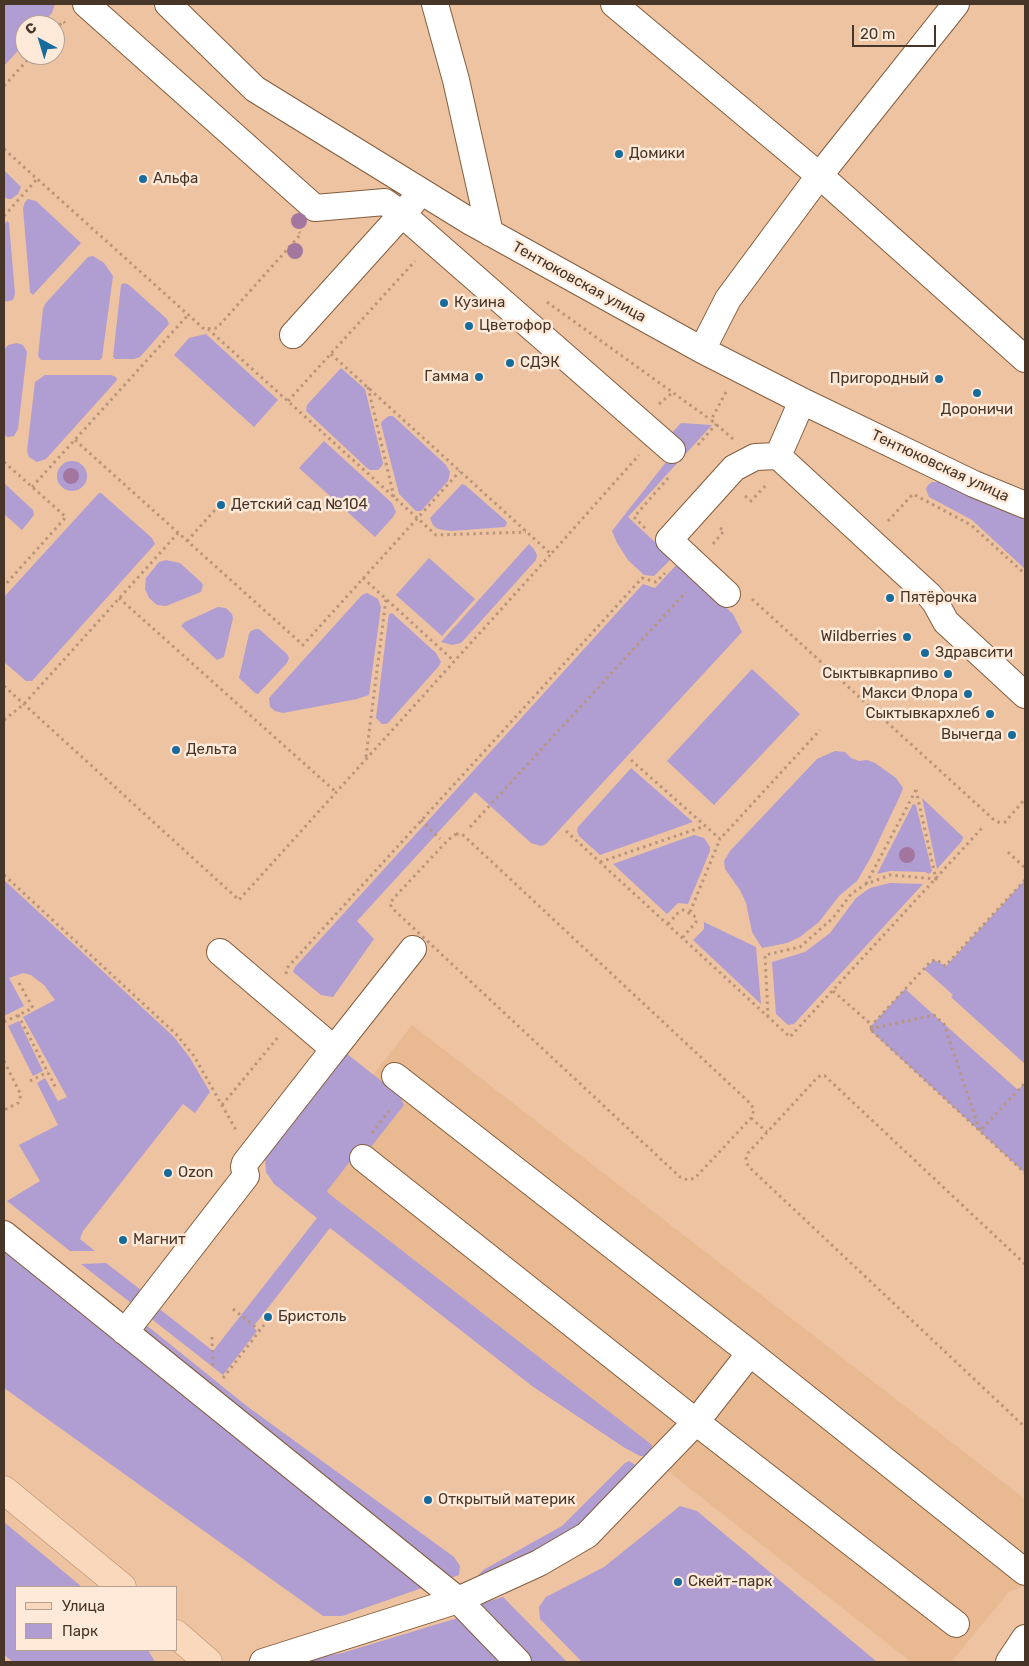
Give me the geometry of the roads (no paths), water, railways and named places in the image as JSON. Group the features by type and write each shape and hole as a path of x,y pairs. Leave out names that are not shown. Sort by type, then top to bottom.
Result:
{"main road":[{"path":"4,1490 121,1586"},
{"path":"178,1636 208,1662"}],"street":[{"path":"86,4 315,208 386,202 402,214 672,450"},
{"name":"Тентюковская улица","path":"168,4 255,89 490,233 702,350 802,401 974,484 1025,505"},
{"path":"435,4 456,80 490,233"},
{"path":"614,4 820,176 1025,359"},
{"path":"702,350 728,299 820,176 956,4"},
{"path":"293,335 422,192"},
{"path":"737,594 669,540 734,468 767,456 802,401"},
{"path":"767,456 870,541 929,595 946,622 1025,695"},
{"path":"125,1332 246,1176 245,1163 413,949"},
{"path":"220,952 334,1049"},
{"path":"401,1081 750,1353 1025,1572"},
{"path":"363,1158 696,1422 956,1624"},
{"path":"4,1234 458,1600 518,1662"},
{"path":"263,1662 458,1600 539,1563 588,1535 696,1422 750,1353"},
{"path":"1009,1662 1025,1638"}],"place":[{"name":"Домики","path":"619,154"},
{"name":"Альфа","path":"143,179"},
{"name":"Кузина","path":"444,303"},
{"name":"Цветофор","path":"469,326"},
{"name":"СДЭК","path":"510,363"},
{"name":"Гамма","path":"479,377"},
{"name":"Пригородный","path":"939,379"},
{"name":"Дороничи","path":"977,393"},
{"name":"Детский сад №104","path":"221,505"},
{"name":"Пятёрочка","path":"890,598"},
{"name":"Wildberries","path":"907,637"},
{"name":"Здравсити","path":"925,653"},
{"name":"Сыктывкарпиво","path":"948,674"},
{"name":"Макси Флора","path":"968,694"},
{"name":"Сыктывкархлеб","path":"990,714"},
{"name":"Вычегда","path":"1012,735"},
{"name":"Дельта","path":"176,750"},
{"name":"Ozon","path":"168,1173"},
{"name":"Магнит","path":"123,1240"},
{"name":"Бристоль","path":"268,1317"},
{"name":"Открытый материк","path":"428,1500"},
{"name":"Скейт-парк","path":"678,1582"}]}
